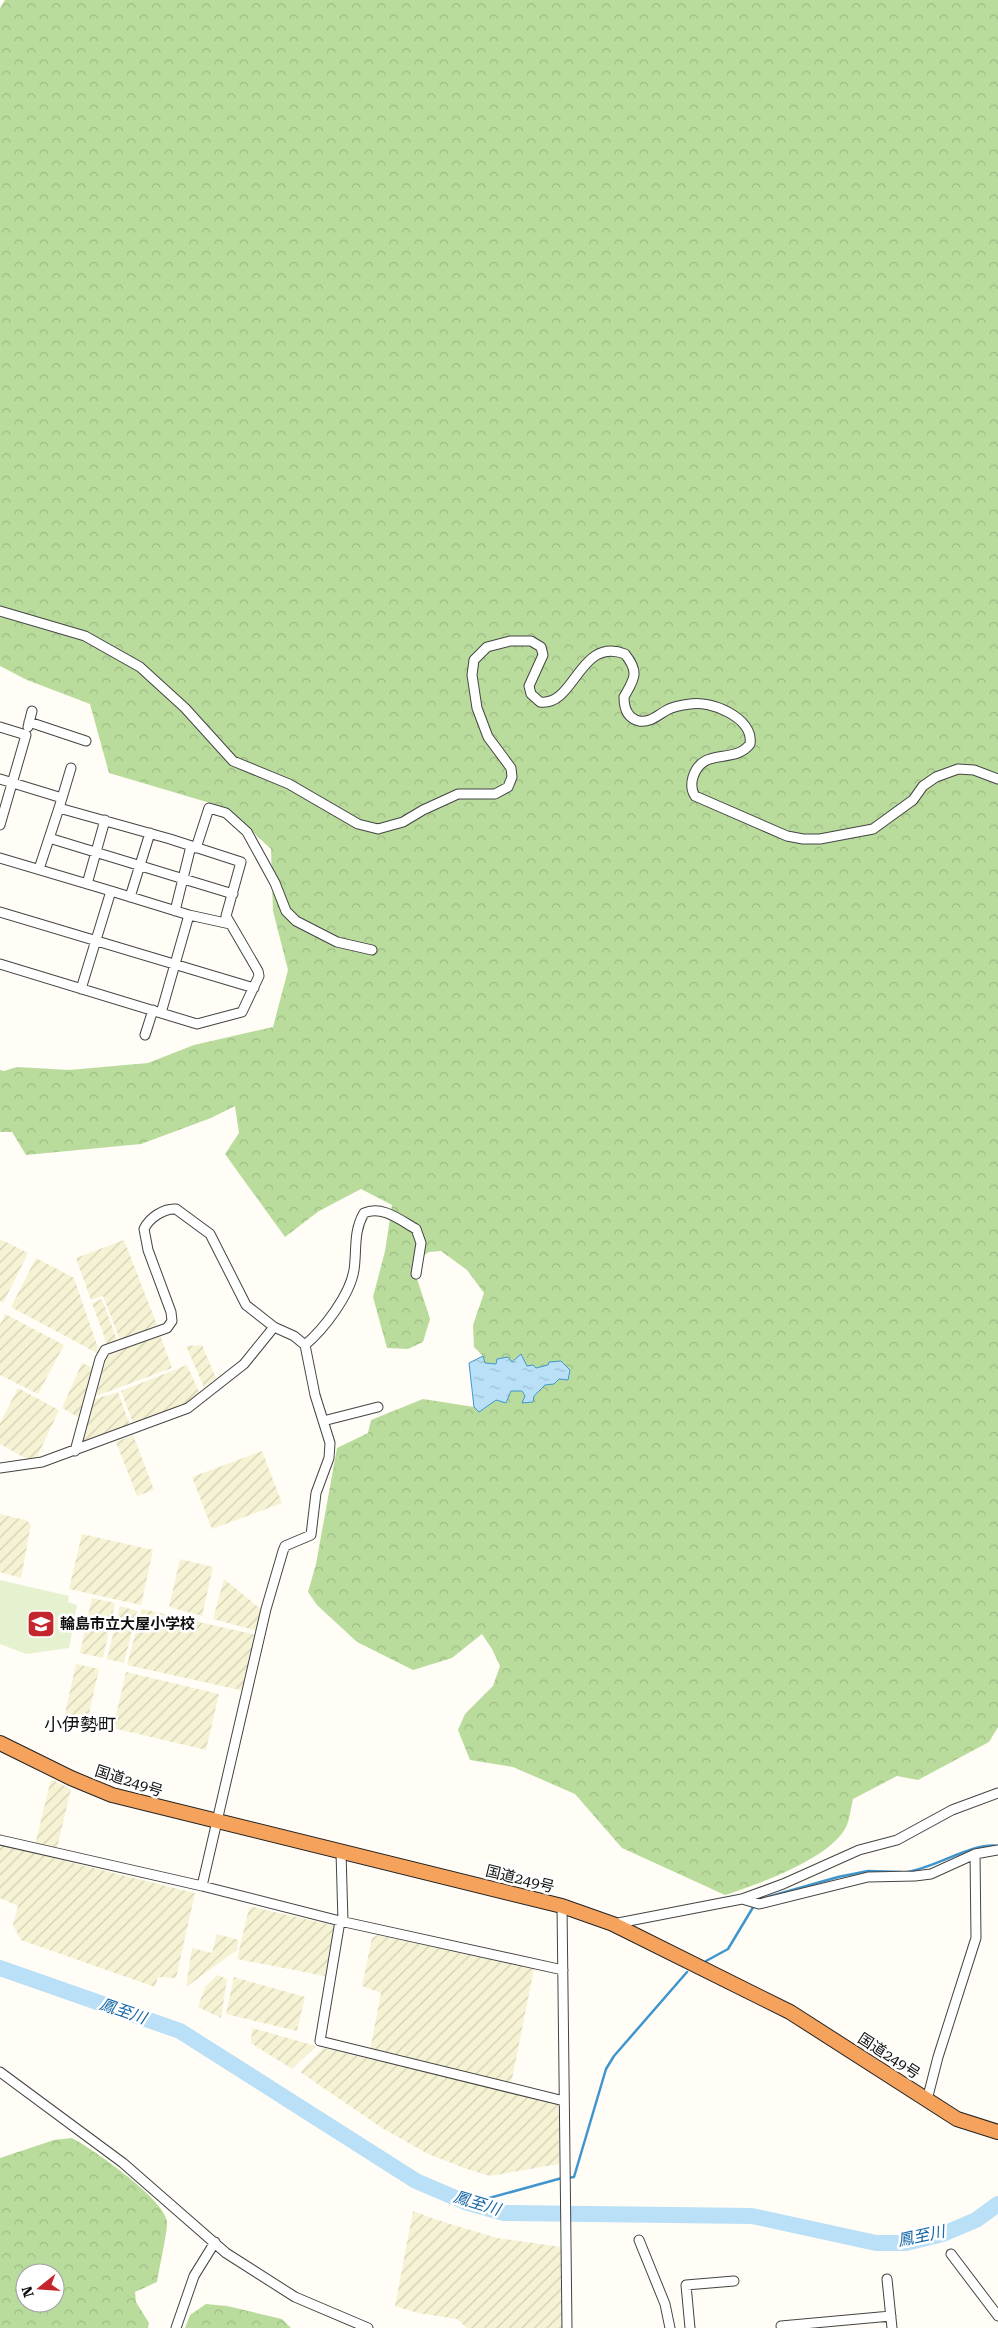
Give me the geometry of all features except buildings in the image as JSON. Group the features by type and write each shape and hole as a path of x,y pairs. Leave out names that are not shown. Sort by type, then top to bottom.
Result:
{"highway":[{"name":"国道249号","path":"0,1743 71,1778 112,1794 217,1822 562,1906 612,1924 807,2022 957,2119 998,2132"}],"street":[{"path":"0,611 85,636 140,667 185,708 233,761 289,784 358,824 378,829 403,822 423,810 458,794 495,794 508,787 512,778 511,768 485,732 477,708 472,676 474,660 482,650 518,640 531,641 541,648 542,659 528,686 531,694 540,702 560,697 584,666 600,653 610,650 625,654 634,669 634,682 624,697 626,712 633,719 645,721 656,718 676,706 692,703 736,716 749,730 750,744 742,752 702,761 696,769 691,782 692,792 695,796 786,836 803,840 820,839 873,829 913,800 923,786 936,777 958,769 974,770 998,779"},
{"path":"0,825 32,711"},
{"path":"29,722 86,741"},
{"path":"0,727 26,735"},
{"path":"39,870 71,768"},
{"path":"0,779 62,798"},
{"path":"0,964 200,1023 242,1012 259,976 258,971 226,916 241,862 150,833 59,808"},
{"path":"174,911 208,808 226,813 247,832 276,882 286,911 296,921 337,942 372,950"},
{"path":"87,884 105,820"},
{"path":"130,897 150,833"},
{"path":"49,838 233,894"},
{"path":"0,858 174,911 230,924"},
{"path":"81,988 111,891"},
{"path":"0,912 254,988"},
{"path":"145,1034 157,1011 189,915"},
{"path":"75,1451 100,1359 105,1350 167,1328 172,1321 171,1312 144,1237 146,1224 170,1208 176,1209 210,1234 246,1305 274,1327 294,1336 305,1345 315,1395 330,1443 329,1458 316,1493 313,1530 311,1535 286,1546 283,1551 266,1609 202,1886"},
{"path":"305,1345 321,1331 333,1315 354,1272 356,1232 364,1213 376,1210 384,1212 416,1229 420,1243 416,1274"},
{"path":"0,1468 42,1462 188,1408 244,1364 274,1327"},
{"path":"323,1421 378,1407"},
{"path":"612,1924 746,1900 859,1850 898,1840 952,1810 998,1793"},
{"path":"0,1840 202,1886 341,1922 563,1970"},
{"path":"746,1900 760,1904 868,1877 931,1874 975,1854 998,1850"},
{"path":"341,1852 341,1922 320,2041 564,2101"},
{"path":"927,2100 938,2057 976,1938 975,1854"},
{"path":"562,1906 568,2241 567,2328"},
{"path":"0,2072 123,2163 242,2264 295,2298 368,2328"},
{"path":"639,2240 664,2304 670,2328"},
{"path":"176,2328 194,2276 214,2242"},
{"path":"951,2254 998,2316"},
{"path":"887,2279 892,2328"},
{"path":"690,2328 686,2285 734,2281"},
{"path":"781,2326 891,2316"}],"shaded area":[{"path":"0,1239 28,1253 3,1303 0,1301"},
{"path":"124,1240 157,1325 120,1340 103,1296 91,1300 76,1258"},
{"path":"36,1258 74,1278 98,1348 97,1353 11,1307"},
{"path":"102,1299 117,1340 107,1344 92,1303"},
{"path":"5,1314 64,1345 38,1394 0,1375 0,1325"},
{"path":"160,1335 172,1368 96,1396 107,1356"},
{"path":"202,1345 216,1378 204,1387 186,1346"},
{"path":"82,1363 93,1368 78,1417 62,1408"},
{"path":"187,1365 199,1392 186,1404 133,1423 121,1391"},
{"path":"18,1388 59,1410 37,1457 27,1459 0,1444 0,1423"},
{"path":"118,1392 130,1425 82,1443 95,1399"},
{"path":"133,1435 154,1490 137,1496 116,1442"},
{"path":"262,1451 282,1503 212,1529 192,1477"},
{"path":"0,1514 25,1520 31,1524 21,1578 0,1572"},
{"path":"82,1534 153,1550 141,1605 69,1589"},
{"path":"180,1559 213,1567 202,1616 169,1607"},
{"path":"224,1579 262,1610 258,1631 213,1619"},
{"path":"92,1598 115,1603 103,1658 80,1653"},
{"path":"120,1606 137,1611 124,1663 107,1659"},
{"path":"142,1609 256,1635 244,1689 240,1690 127,1665"},
{"path":"76,1664 99,1669 87,1723 64,1718"},
{"path":"126,1672 219,1694 206,1750 113,1728"},
{"path":"51,1779 71,1789 57,1848 35,1845"},
{"path":"0,1845 195,1893 176,1978 158,1977 155,1987 21,1940 13,1925 18,1906 0,1898"},
{"path":"253,1907 336,1926 325,1976 237,1959 249,1908"},
{"path":"217,1934 239,1940 237,1950 186,1987 192,1948 212,1953"},
{"path":"378,1935 534,1969 511,2084 370,2050 381,1993 362,1986 372,1938"},
{"path":"217,1975 227,1979 221,2018 198,2007 205,1987"},
{"path":"234,1977 305,1997 297,2031 226,2014"},
{"path":"252,2028 316,2046 292,2069 251,2043"},
{"path":"323,2048 559,2104 559,2164 490,2176 428,2154 382,2128 300,2072"},
{"path":"413,2211 497,2238 561,2247 563,2328 467,2328 457,2319 418,2313 395,2306"}],"green space":[{"path":"5,0 998,0 998,1727 989,1742 918,1780 897,1776 853,1799 847,1825 839,1837 811,1859 774,1877 725,1895 622,1848 575,1794 513,1767 470,1760 458,1730 465,1714 493,1686 500,1666 482,1634 452,1658 413,1670 357,1642 317,1605 308,1592 316,1564 337,1448 368,1433 371,1420 423,1399 474,1407 479,1412 496,1400 507,1396 511,1391 521,1391 525,1396 522,1403 545,1385 554,1384 548,1365 541,1369 527,1366 523,1359 496,1364 484,1363 483,1356 474,1347 473,1325 484,1293 467,1270 441,1251 429,1252 412,1263 430,1319 423,1342 408,1349 387,1348 373,1297 385,1251 392,1205 361,1189 319,1211 285,1237 225,1154 239,1133 235,1106 211,1118 141,1144 26,1155 12,1132 0,1132 0,1070 4,1071 17,1067 69,1070 148,1063 194,1045 273,1027 288,970 273,911 271,849 227,808 109,773 90,704 27,680 0,666 0,8"},
{"name":"輪島市立大屋小学校","path":"0,1580 69,1596 68,1602 77,1605 69,1648 26,1654 0,1644"},
{"path":"72,2138 126,2175 163,2211 167,2225 157,2282 135,2292 136,2302 149,2323 148,2328 0,2328 0,2158 54,2140"},
{"path":"206,2304 227,2306 282,2319 291,2328 185,2328 190,2315"}],"water":[{"path":"521,1354 527,1366 533,1365 536,1368 548,1365 549,1362 561,1361 570,1370 568,1380 559,1379 554,1384 545,1385 534,1396 533,1402 522,1403 525,1396 522,1391 511,1391 506,1403 496,1400 479,1412 474,1407 469,1363 483,1356 485,1363 496,1364 497,1359 508,1357 512,1362"}],"waterway":[{"path":"907,1872 930,1866 966,1851 988,1846 998,1846"},
{"path":"760,1899 838,1877 868,1871 901,1872"},
{"path":"706,1961 728,1949 755,1904"},
{"name":"鳳至川","path":"0,1968 180,2031 416,2181 465,2202 504,2213 752,2216 876,2243 906,2243 943,2234 976,2220 998,2204"},
{"path":"567,2178 574,2177 606,2069 614,2056 687,1972"},
{"path":"471,2203 562,2178"}],"place":[{"name":"輪島市立大屋小学校","path":"41,1624"}],"district":[{"name":"小伊勢町","path":"80,1724"}]}
